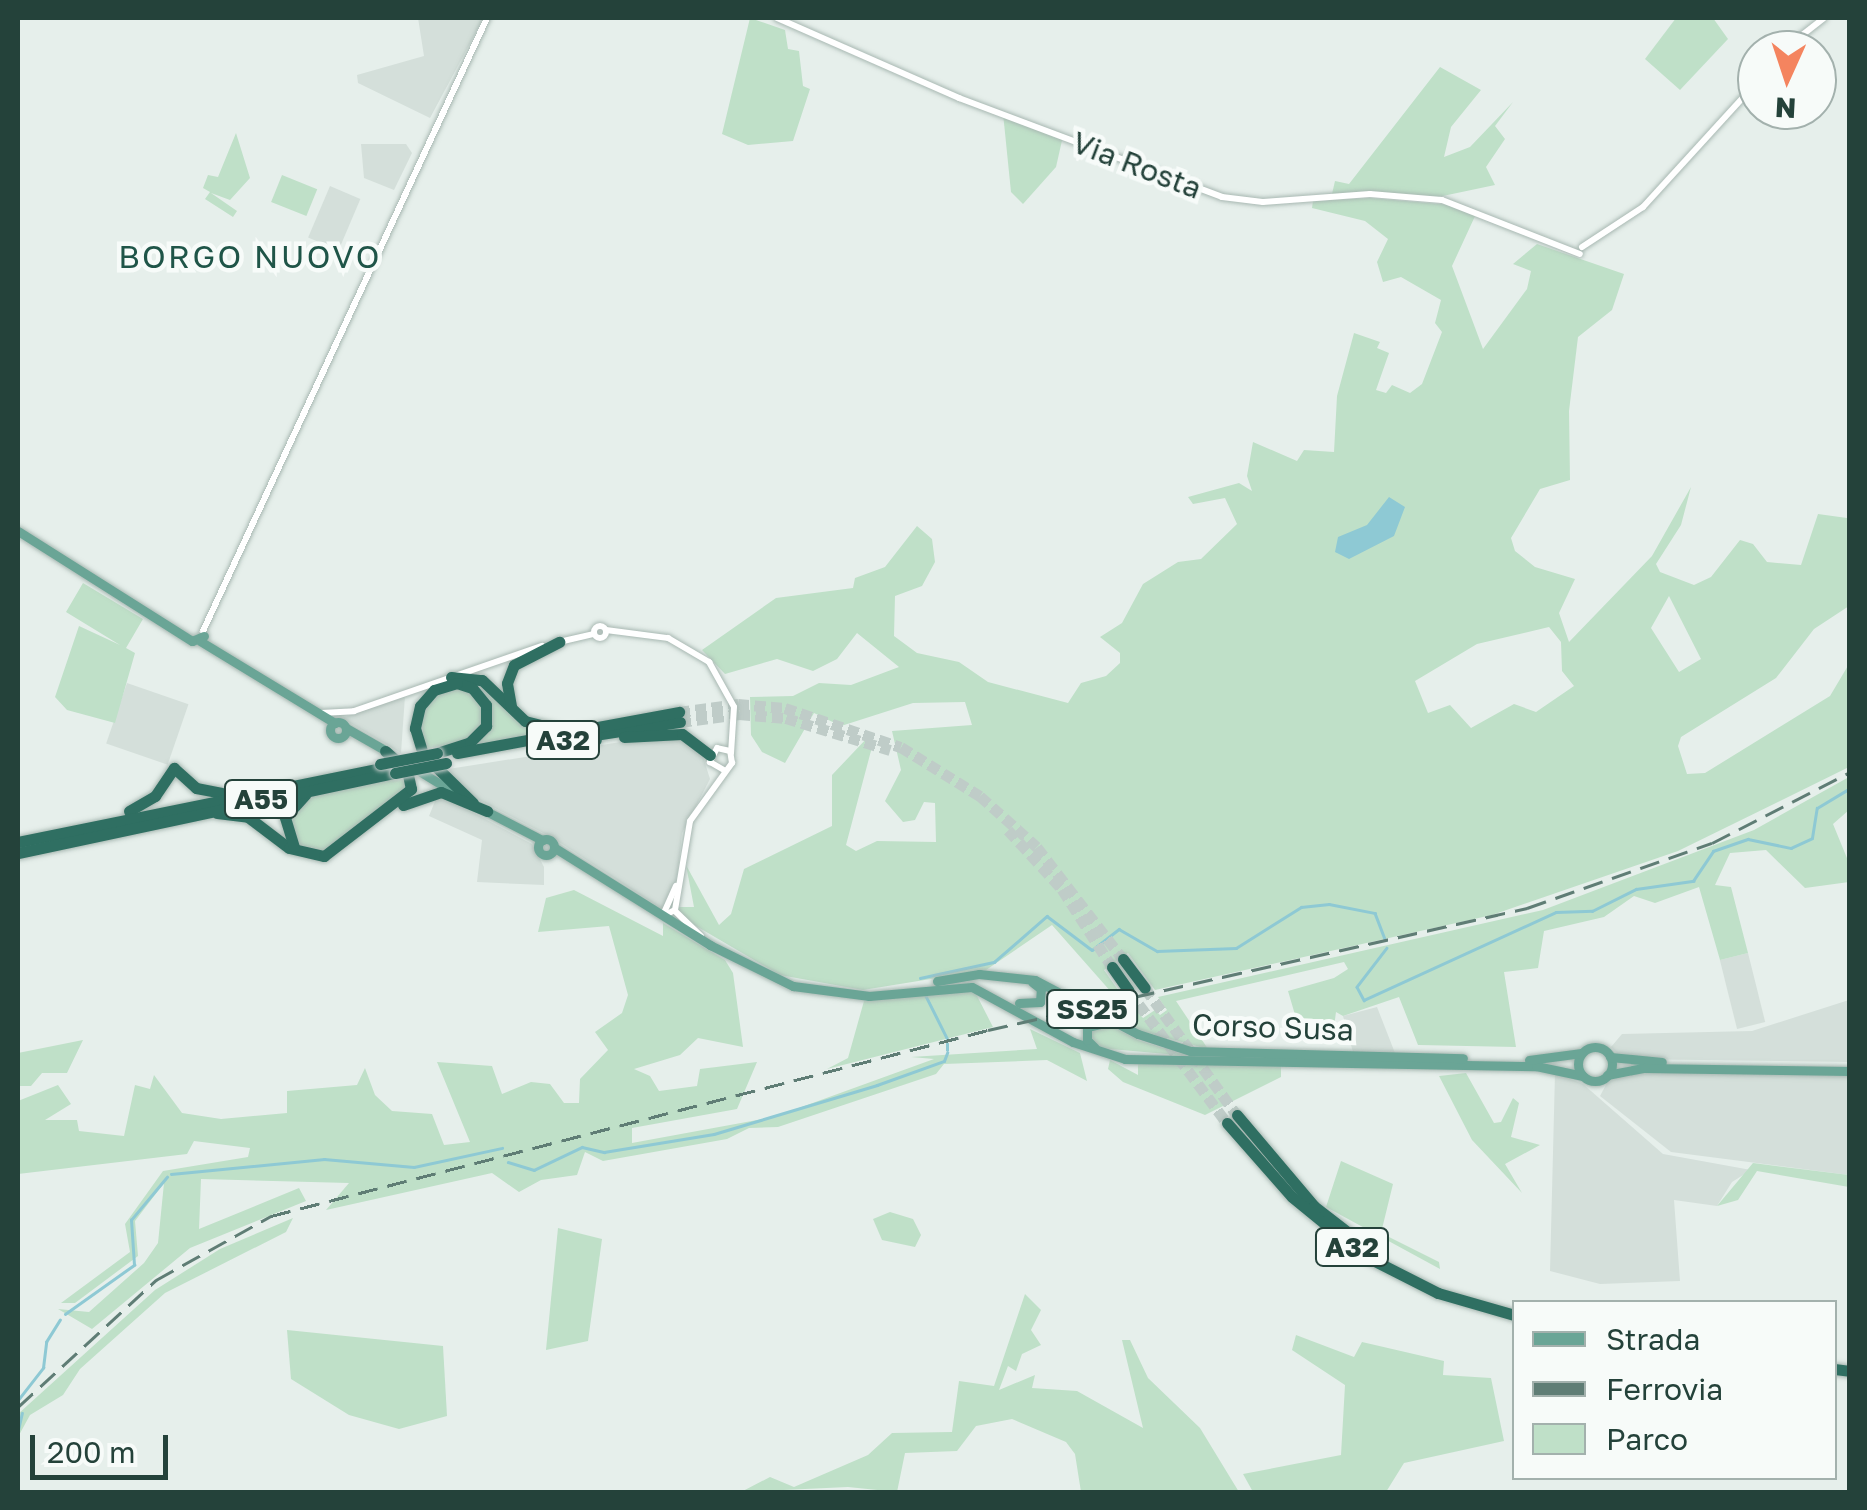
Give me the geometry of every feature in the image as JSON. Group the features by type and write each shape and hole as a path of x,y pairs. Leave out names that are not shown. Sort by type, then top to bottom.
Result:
{"highway":[{"path":"513,710 507,690 514,666 559,642"},
{"path":"451,677 482,680 513,710 550,730 631,720"},
{"path":"441,758 470,742 486,726 486,705 472,688 456,684 434,690 414,728 424,754 473,803"},
{"name":"A32","path":"387,768 631,720 679,717 540,744 441,758"},
{"path":"540,744 668,732 700,740 715,757"},
{"path":"385,750 412,782 386,813"},
{"path":"89,825 148,802 174,768 208,793 286,785"},
{"name":"A55","path":"18,842 387,768"},
{"path":"298,852 285,830 290,804 357,776"},
{"name":"A55","path":"18,853 286,785 357,776"},
{"path":"358,834 434,780"},
{"path":"166,814 239,814 298,852 324,856 432,791 486,812"},
{"path":"1123,959 1145,988"},
{"path":"1112,967 1129,990"},
{"name":"A32","path":"1232,1119 1292,1197 1363,1255 1424,1288 1512,1310"}],"main road":[{"name":"SS25","path":"18,530 172,622 198,631 219,652 328,720 334,738 348,732 385,750 486,812"},
{"name":"Corso Susa","path":"486,812 540,843 551,840 553,851 704,942 793,986 860,996 955,985 988,992 1073,1042 1116,1057 1547,1063"},
{"name":"Corso Susa","path":"896,994 956,977 1003,974 1059,989 1138,1034 1203,1052 1547,1063"},
{"path":"988,992 1026,1007 1040,1002 1037,984 1003,974"},
{"path":"1116,1057 1088,1043 1089,1024 1100,1020 1138,1034"},
{"name":"SS25","path":"1547,1063 1596,1047 1610,1057 1850,1068"},
{"path":"1582,1053 1583,1076"},
{"path":"1607,1075 1610,1057"},
{"name":"SS25","path":"1547,1063 1583,1076 1644,1068 1850,1068"}],"street":[{"path":"198,631 487,18"},
{"name":"Via Rosta","path":"777,18 1097,154 1222,197 1264,202 1409,196 1462,205 1572,250 1644,207 1737,104"},
{"path":"328,720 559,642 594,634 599,626 668,638 695,650 726,686 736,730 724,770 688,826 674,910"},
{"path":"708,794 715,757 736,730"},
{"path":"715,757 732,753"},
{"path":"715,757 724,770"},
{"path":"662,916 680,881"},
{"path":"662,916 674,910"},
{"path":"674,910 704,942"}],"shaded area":[{"path":"418,18 483,19 430,118 358,83 357,75 424,56"},
{"path":"361,144 406,144 412,153 394,190 364,178"},
{"path":"330,186 360,199 338,250 308,238"},
{"path":"127,683 188,704 168,765 106,744"},
{"path":"405,696 401,753 342,718"},
{"path":"665,735 699,744 710,779 682,833 677,881 662,909 553,838 468,794 442,770"},
{"path":"438,794 532,844 544,867 544,885 477,882 482,840 429,816"},
{"path":"1748,953 1765,1022 1737,1029 1720,960"},
{"path":"1849,1000 1849,1062 1623,1059 1611,1047 1622,1034 1752,1031"},
{"path":"1377,1007 1395,1053 1353,1052 1343,1016"},
{"path":"1633,1072 1849,1074 1849,1175 1671,1152 1600,1096 1608,1081"},
{"path":"1555,1073 1583,1084 1663,1154 1751,1170 1732,1182 1717,1206 1674,1200 1680,1281 1600,1284 1550,1271"}],"green space":[{"path":"750,18 785,30 788,49 799,51 803,86 810,89 793,141 748,145 722,134"},
{"path":"1676,18 1713,18 1728,39 1680,90 1645,59"},
{"path":"1440,67 1481,90 1451,127 1444,157 1470,147 1513,102 1495,126 1505,139 1486,167 1495,185 1438,197 1332,194 1335,181 1349,184"},
{"path":"1003,113 1063,136 1056,167 1023,204 1011,192"},
{"path":"236,133 250,178 230,200 211,193 237,211 233,217 205,199 210,192 203,188 208,175 218,177"},
{"path":"282,175 317,189 306,216 271,202"},
{"path":"1370,198 1451,205 1476,214 1452,266 1483,349 1527,289 1531,271 1513,264 1537,244 1624,274 1612,310 1578,337 1569,411 1570,480 1540,489 1511,538 1515,551 1535,567 1575,579 1559,613 1569,642 1652,556 1691,487 1681,525 1656,564 1660,572 1694,585 1711,577 1740,540 1753,544 1767,562 1801,565 1818,514 1847,518 1849,606 1814,629 1776,678 1681,737 1678,746 1687,774 1705,773 1830,696 1849,664 1849,767 1678,851 1492,915 1155,990 1128,953 1104,970 1123,997 1096,1003 1112,993 1052,925 986,970 863,990 780,975 679,916 677,907 694,907 686,865 719,925 731,914 744,869 832,826 832,775 868,737 872,747 846,845 856,851 877,841 936,842 935,803 924,802 915,820 903,822 885,801 901,770 892,731 972,725 965,702 913,703 841,726 814,713 785,763 762,752 751,735 750,697 793,696 819,683 851,685 899,667 857,633 837,659 813,671 777,659 725,674 702,650 776,598 853,588 855,578 885,567 917,526 932,539 935,562 922,586 895,596 894,636 917,653 959,662 988,682 1068,703 1081,683 1106,676 1120,663 1120,653 1100,637 1122,623 1143,584 1178,562 1201,559 1237,524 1225,498 1193,504 1188,497 1239,483 1252,491 1247,476 1253,442 1297,461 1304,450 1334,452 1337,396 1354,333 1380,342 1377,348 1389,353 1376,390 1386,393 1392,385 1410,393 1422,384 1442,332 1435,323 1441,300 1401,277 1383,282 1377,262 1388,239 1365,221 1312,208 1313,201","holes":["1669,596 1701,659 1679,672 1651,628","1549,627 1561,642 1562,671 1574,686 1536,712 1514,704 1471,728 1450,705 1428,713 1415,681 1477,644"]},
{"path":"83,583 143,619 126,648 135,653 115,723 67,710 55,697 79,626 120,645 66,612"},
{"path":"473,680 528,725 543,732 473,746 487,732 492,715"},
{"path":"461,687 476,694 485,718 473,737 426,751 420,714 432,696"},
{"path":"405,777 408,785 322,853 300,848 289,820 310,796"},
{"path":"1849,777 1849,810 1833,824 1849,863 1849,882 1805,888 1766,850 1730,853 1715,885 1731,887 1748,953 1720,960 1699,887 1655,903 1634,896 1604,917 1544,931 1538,968 1504,972 1516,1047 1418,1045 1399,997 1343,1016 1336,1012 1334,1027 1301,1035 1288,991 1334,978 1348,969 1344,962 1176,1001 1208,1049 1141,1031 1099,1010 1130,1003 1143,1018 1155,1010 1160,1015 1167,1010 1158,997 1543,910 1754,830"},
{"path":"574,890 663,936 663,923 725,960 733,973 743,1047 698,1038 680,1055 634,1069 650,1076 659,1091 697,1086 700,1069 757,1062 737,1109 632,1128 632,1143 774,1117 934,1059 911,1057 1037,1049 1030,1029 1080,1053 1087,1081 1047,1060 944,1064 936,1074 778,1127 749,1128 727,1139 603,1161 585,1152 577,1175 541,1180 519,1192 492,1173 326,1210 349,1183 201,1179 199,1229 299,1188 306,1201 190,1248 92,1329 58,1309 89,1312 144,1263 158,1243 164,1183 135,1221 138,1256 75,1303 61,1303 130,1252 125,1224 163,1171 248,1157 250,1148 194,1141 187,1154 18,1174 18,1101 58,1085 71,1104 45,1120 77,1120 79,1131 124,1136 135,1085 150,1089 154,1075 182,1113 221,1119 287,1113 287,1091 357,1085 365,1068 375,1095 392,1111 432,1114 444,1145 470,1142 437,1062 492,1066 502,1094 531,1082 550,1084 564,1103 579,1103 580,1079 608,1050 595,1032 622,1013 628,995 609,926 538,932 546,898"},
{"path":"974,990 993,1027 827,1069 848,1058 864,1001"},
{"path":"1104,1022 1138,1040 1189,1056 1099,1048 1088,1032"},
{"path":"83,1040 67,1073 42,1073 31,1086 18,1086 18,1053"},
{"path":"1110,1060 1138,1075 1138,1064 1281,1065 1281,1077 1205,1115 1123,1082 1108,1069"},
{"path":"1466,1073 1494,1123 1501,1122 1513,1098 1519,1103 1511,1137 1540,1145 1505,1164 1522,1193 1472,1140 1439,1076"},
{"path":"1341,1161 1393,1184 1381,1233 1439,1262 1440,1269 1326,1207"},
{"path":"1753,1163 1849,1175 1849,1187 1757,1171 1738,1200 1717,1206"},
{"path":"890,1212 913,1219 921,1235 915,1247 882,1240 873,1219"},
{"path":"293,1218 286,1232 165,1293 80,1369 63,1395 30,1415 18,1437 18,1414 155,1290 220,1249"},
{"path":"558,1228 602,1239 588,1341 546,1350"},
{"path":"1025,1294 1041,1310 1031,1330 1041,1345 1022,1354 1016,1371 1008,1366 999,1390 1035,1375 1032,1388 1077,1391 1143,1428 1122,1340 1130,1340 1148,1378 1200,1428 1239,1492 1081,1492 1075,1454 1066,1442 1012,1419 976,1426 957,1451 905,1453 897,1492 848,1487 741,1492 770,1477 794,1487 868,1455 892,1433 952,1432 959,1381 994,1386"},
{"path":"287,1330 443,1346 447,1416 399,1429 349,1415 291,1379"},
{"path":"1296,1335 1354,1357 1362,1342 1444,1361 1443,1375 1491,1378 1504,1441 1404,1463 1386,1492 1253,1492 1243,1474 1341,1455 1345,1385 1292,1350"}],"water":[{"path":"1389,497 1405,507 1394,536 1349,559 1335,552 1338,537 1367,525"}],"waterway":[{"path":"1387,948 1357,987 1364,1000 1556,912 1592,911 1636,889 1693,881 1713,851 1748,839 1791,848 1812,838 1817,808 1850,788"},
{"path":"920,978 994,962 1047,916 1092,950 1119,929 1157,951 1236,948 1301,907 1329,904 1375,913 1385,939"},
{"path":"926,996 947,1038"},
{"path":"947,1044 947,1050"},
{"path":"508,1162 534,1170 582,1147 604,1152 714,1134 877,1085 944,1061 947,1053"},
{"path":"171,1174 324,1159 414,1167 502,1148"},
{"path":"65,1314 134,1265 131,1220 167,1177"},
{"path":"18,1400 43,1368 46,1342 60,1320"},
{"path":"18,1430 22,1413"}],"tunnel":[{"path":"679,712 738,704 785,708 901,747 980,796 1037,847 1123,959"},
{"path":"680,722 739,714 786,718 890,750"},
{"path":"1008,830 1062,889 1112,967"},
{"path":"1145,988 1237,1115"},
{"path":"1129,991 1227,1123"}],"railway":[{"path":"18,1407 156,1280 271,1216 988,1030 1527,908 1712,843 1850,772"}],"district":[{"name":"BORGO NUOVO","path":"250,256"}]}
